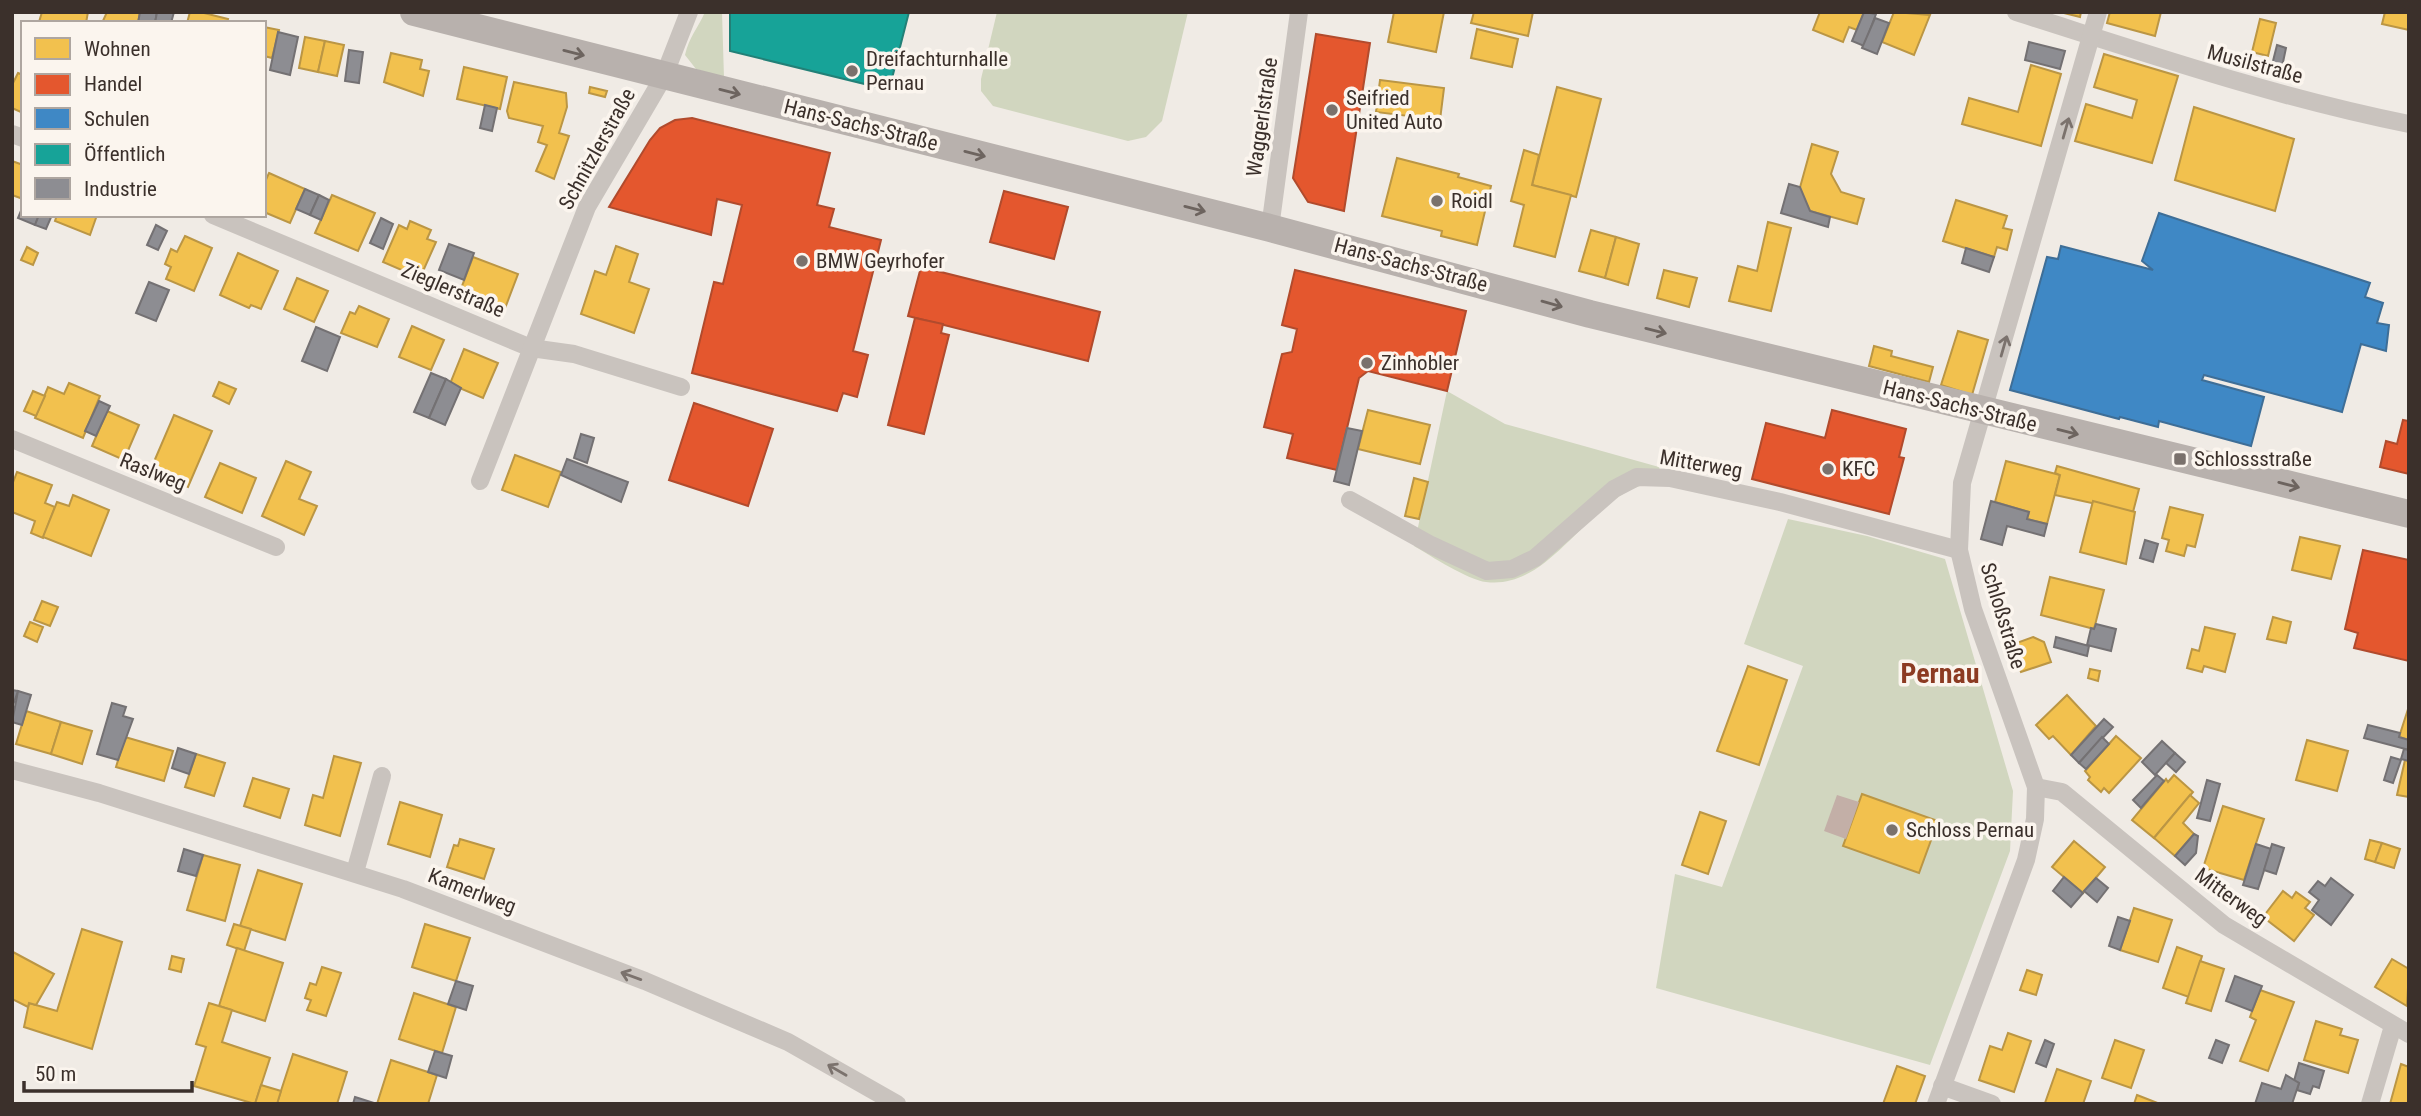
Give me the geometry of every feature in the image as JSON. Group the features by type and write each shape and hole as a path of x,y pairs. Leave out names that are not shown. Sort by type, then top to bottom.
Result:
{"main road":[{"name":"Hans-Sachs-Straße","path":"414,12 1270,228 1590,314 2409,514"}],"street":[{"name":"Schnitzlerstraße","path":"480,481 587,207 664,76 688,12"},
{"name":"Waggerlstraße","path":"1270,228 1299,12"},
{"name":"Musilstraße","path":"2015,12 2202,73 2343,111 2409,124"},
{"name":"Schloßstraße","path":"1936,1104 2026,860 2035,819 2036,788 1973,609 1959,550 1962,483 1976,432 1985,412 2098,12"},
{"name":"Zieglerstraße","path":"218,217 531,348 574,354 681,387"},
{"name":"Raslweg","path":"12,439 276,547"},
{"name":"Mitterweg","path":"1350,500 1431,545 1487,571 1512,569 1535,558 1614,489 1637,477 1670,478 1780,502 1959,550"},
{"name":"Kamerlweg","path":"12,770 99,793 355,872 645,981 788,1042 897,1104"},
{"path":"355,872 382,776"},
{"name":"Mitterweg","path":"2036,788 2062,792 2224,925 2401,1030"},
{"path":"2370,1104 2401,1030"},
{"path":"1942,1086 1992,1104"}],"green space":[{"path":"705,12 722,12 724,78 696,69 685,55"},
{"path":"997,12 1188,12 1162,121 1146,137 1128,141 993,106 981,91 981,79"},
{"path":"1447,391 1505,424 1659,467 1664,485 1640,486 1618,497 1547,561 1528,573 1508,581 1486,582 1470,577 1414,546"},
{"path":"1788,519 1867,536 1945,559 2013,791 2010,851 1930,1065 1656,988 1675,874 1722,887 1803,666 1744,644"}],"building: Wohnen":[{"path":"42,12 88,12 86,21 39,21"},
{"path":"107,12 140,12 138,21 103,21"},
{"path":"190,12 228,19 228,21 188,21"},
{"path":"1394,12 1444,12 1436,52 1388,42"},
{"path":"1474,12 1533,12 1528,36 1471,23"},
{"path":"1820,12 1864,12 1857,30 1849,27 1843,42 1813,30"},
{"path":"1894,12 1930,15 1914,55 1882,42"},
{"path":"2060,12 2081,12 2080,17"},
{"path":"2110,12 2161,12 2155,36 2107,23"},
{"path":"2385,12 2409,12 2409,30 2382,24"},
{"path":"2260,19 2276,23 2268,56 2252,52"},
{"path":"266,27 279,30 272,58 266,56"},
{"path":"1477,29 1518,39 1512,67 1471,58"},
{"path":"305,37 325,41 318,72 299,68"},
{"path":"325,41 344,45 337,76 318,72"},
{"path":"391,53 422,60 420,69 429,71 423,96 384,82"},
{"path":"2104,54 2178,76 2152,163 2075,141 2086,104 2132,118 2137,100 2094,87"},
{"path":"2031,65 2061,74 2041,146 1962,124 1969,98 2018,112"},
{"path":"464,67 507,77 500,109 457,99"},
{"path":"18,73 21,74 21,112 12,108 12,85"},
{"path":"1380,80 1444,88 1440,120 1376,112"},
{"path":"514,82 566,93 567,107 559,133 569,136 554,179 536,171 547,145 538,142 543,126 509,118 507,111"},
{"path":"590,87 607,91 605,97 589,93"},
{"path":"1557,87 1601,99 1576,197 1532,185"},
{"path":"2194,107 2294,139 2275,211 2175,180"},
{"path":"1812,144 1838,152 1831,174 1841,192 1864,199 1857,224 1810,211 1799,191"},
{"path":"1524,150 1539,155 1532,185 1571,195 1555,257 1514,246 1524,205 1511,201"},
{"name":"Roidl","path":"1397,158 1459,174 1458,177 1491,186 1477,245 1441,236 1442,231 1382,216"},
{"path":"12,161 21,164 21,198 12,195"},
{"path":"269,173 305,189 290,223 266,213 266,180"},
{"path":"332,195 375,213 358,251 315,233"},
{"path":"1956,200 2007,216 2003,228 2012,230 2007,250 1997,247 1994,257 1943,241"},
{"path":"56,217 96,217 90,235 55,221"},
{"path":"410,221 431,230 427,239 436,242 420,278 383,262 399,225 407,229"},
{"path":"1768,222 1791,228 1771,311 1729,301 1738,266 1757,271"},
{"path":"1591,230 1616,237 1605,278 1579,271"},
{"path":"185,236 212,248 194,291 166,279 171,267 165,264 171,249 177,252"},
{"path":"1616,237 1639,244 1628,285 1605,278"},
{"path":"616,246 638,254 629,282 649,289 634,333 581,314 595,271 606,275"},
{"path":"27,247 38,253 33,265 21,260"},
{"path":"238,253 278,271 261,309 251,305 249,308 220,295"},
{"path":"473,257 518,274 504,311 459,294"},
{"path":"1664,270 1697,278 1689,307 1657,298"},
{"path":"297,278 328,291 314,322 284,309"},
{"path":"359,306 389,319 377,347 341,333 350,312 355,314"},
{"path":"412,326 444,340 431,370 399,357"},
{"path":"1958,331 1988,340 1972,395 1941,385"},
{"path":"1874,346 1892,351 1891,356 1933,367 1929,382 1869,366"},
{"path":"464,349 498,363 483,398 450,384"},
{"path":"219,382 236,389 229,404 213,396"},
{"path":"69,383 100,396 83,438 35,418 48,387 64,394"},
{"path":"33,391 45,396 36,416 24,411"},
{"path":"1368,410 1430,425 1420,464 1358,449"},
{"path":"107,411 139,425 124,460 92,446"},
{"path":"174,415 212,431 188,487 150,471"},
{"path":"515,455 561,472 548,507 502,490"},
{"path":"286,461 311,472 299,499 317,506 304,535 262,516"},
{"path":"2006,461 2060,475 2047,524 2027,519 2029,512 1995,502"},
{"path":"220,463 256,478 242,513 205,497"},
{"path":"2057,466 2139,489 2133,512 2055,495 2060,475 2055,473"},
{"path":"17,472 52,485 45,503 55,507 43,538 31,533 35,521 12,512 12,485"},
{"path":"1414,478 1428,482 1419,519 1405,516"},
{"path":"73,495 109,510 91,556 43,537 57,502 69,506"},
{"path":"2093,501 2135,512 2126,564 2080,552"},
{"path":"2170,507 2203,515 2195,547 2187,545 2184,556 2166,551 2169,540 2162,538"},
{"path":"2300,537 2340,546 2331,579 2292,570"},
{"path":"2050,577 2104,590 2094,629 2041,615"},
{"path":"42,601 58,607 50,626 34,620"},
{"path":"2273,617 2291,622 2286,643 2267,639"},
{"path":"30,622 43,627 37,642 24,636"},
{"path":"2205,627 2235,634 2225,672 2204,666 2202,672 2187,668 2192,649 2199,651"},
{"path":"2033,637 2044,642 2051,662 2021,672 2011,645"},
{"path":"1748,666 1787,680 1759,765 1717,751"},
{"path":"2090,669 2100,671 2098,681 2088,678"},
{"path":"2067,695 2096,726 2071,755 2053,736 2049,739 2036,725"},
{"path":"2409,706 2409,740 2399,737"},
{"path":"26,711 61,722 51,754 16,744"},
{"path":"61,722 92,731 82,764 51,754"},
{"path":"2116,736 2141,758 2109,793 2104,788 2101,792 2088,780 2090,777 2085,771"},
{"path":"125,737 173,751 164,781 116,767"},
{"path":"2307,740 2348,751 2337,791 2296,780"},
{"path":"196,754 225,763 214,796 185,787"},
{"path":"334,756 361,763 340,836 305,825 313,795 323,798"},
{"path":"2405,760 2409,761 2409,797 2397,795"},
{"path":"2174,775 2193,792 2154,838 2132,820 2166,779 2168,782"},
{"path":"253,778 289,789 280,818 244,806"},
{"name":"Schloss Pernau","path":"1862,794 1938,821 1919,873 1843,846"},
{"path":"2190,795 2199,803 2183,823 2194,834 2175,856 2154,838"},
{"path":"400,802 442,815 430,857 388,844"},
{"path":"2223,806 2264,819 2244,880 2203,868"},
{"path":"1700,812 1726,821 1708,874 1682,865"},
{"path":"460,839 494,849 484,879 447,867 454,845 458,846"},
{"path":"2370,840 2382,843 2375,862 2365,859"},
{"path":"2074,841 2105,867 2083,893 2052,867"},
{"path":"2382,843 2400,849 2394,868 2375,862"},
{"path":"203,855 240,865 225,921 187,910"},
{"path":"258,870 302,884 285,940 240,926"},
{"path":"2283,891 2292,898 2296,892 2310,902 2305,908 2314,915 2294,941 2263,917"},
{"path":"2134,908 2172,920 2158,962 2120,950"},
{"path":"234,924 251,929 244,951 227,945"},
{"path":"425,924 470,938 456,981 412,967"},
{"path":"82,929 122,942 92,1049 24,1027 29,1003 57,1011"},
{"path":"2177,947 2202,956 2189,997 2163,988"},
{"path":"237,948 283,963 265,1021 219,1006"},
{"path":"13,952 54,974 36,1005 29,1003 28,1007 12,999"},
{"path":"172,956 184,959 181,972 169,969"},
{"path":"2392,959 2409,969 2407,1006 2375,987"},
{"path":"2200,961 2224,969 2211,1011 2186,1003"},
{"path":"322,967 341,973 326,1016 307,1010 311,1000 305,998 310,983 316,985"},
{"path":"2027,970 2042,975 2036,995 2020,990"},
{"path":"2260,990 2294,1002 2268,1071 2240,1061 2256,1020 2250,1017"},
{"path":"414,993 456,1007 442,1053 399,1039"},
{"path":"209,1003 232,1010 222,1042 270,1058 255,1104 194,1086 206,1047 196,1044"},
{"path":"2316,1021 2342,1029 2340,1035 2358,1040 2348,1073 2304,1060"},
{"path":"2008,1033 2031,1041 2014,1092 1979,1080 1990,1046 2002,1050"},
{"path":"2115,1040 2144,1050 2131,1088 2102,1078"},
{"path":"293,1054 347,1072 337,1104 277,1103"},
{"path":"391,1060 437,1075 428,1104 377,1104"},
{"path":"2401,1064 2409,1067 2409,1104 2390,1104"},
{"path":"1897,1066 1925,1076 1915,1104 1883,1104"},
{"path":"2057,1069 2091,1081 2083,1104 2045,1103"},
{"path":"261,1085 281,1091 277,1104 255,1104"},
{"path":"2137,1095 2160,1104 2134,1104"}],"building: Handel":[{"name":"Seifried United Auto","path":"1316,34 1370,43 1344,211 1308,202 1293,178"},
{"name":"BMW Geyrhofer","path":"692,118 830,153 817,205 834,209 829,227 881,240 853,351 868,355 857,397 843,393 837,411 692,373 714,282 723,284 742,205 717,199 711,235 609,207 660,128 675,120"},
{"path":"1004,191 1068,207 1054,259 990,242"},
{"path":"921,267 1100,312 1088,361 908,316"},
{"name":"Zinhobler","path":"1295,270 1466,311 1447,391 1368,371 1359,378 1337,470 1287,458 1293,434 1264,427 1282,354 1292,352 1297,329 1282,325"},
{"path":"915,318 943,324 941,333 949,335 924,434 888,425"},
{"path":"694,403 773,429 748,506 669,480"},
{"name":"KFC","path":"1832,410 1906,429 1899,457 1904,458 1889,514 1752,479 1766,423 1825,438"},
{"path":"2403,420 2409,421 2409,474 2380,467 2386,441 2397,444"},
{"path":"2363,550 2409,560 2409,661 2354,648 2358,633 2345,629"}],"building: Schulen":[{"path":"2159,213 2370,283 2365,297 2383,303 2377,323 2389,325 2386,351 2361,344 2342,412 2204,375 2202,380 2264,397 2251,446 2159,421 2158,427 2120,417 2119,419 2010,390 2047,257 2058,259 2061,246 2153,270 2142,261"}],"building: Öffentlich":[{"name":"Dreifachturnhalle Pernau","path":"730,12 909,12 889,90 730,51"}],"building: Industrie":[{"path":"140,12 157,12 155,21 138,21"},
{"path":"157,12 174,12 172,21 155,21"},
{"path":"1864,12 1876,14 1864,46 1852,41"},
{"path":"1875,18 1889,23 1877,54 1862,48"},
{"path":"278,32 298,37 290,75 270,70"},
{"path":"2029,42 2065,51 2060,69 2025,60"},
{"path":"2277,45 2286,48 2282,67 2272,65"},
{"path":"349,50 363,52 359,83 345,81"},
{"path":"485,105 497,108 492,131 480,128"},
{"path":"1789,184 1800,187 1810,211 1830,217 1828,227 1781,213"},
{"path":"305,189 319,195 310,215 296,209"},
{"path":"319,195 329,200 321,220 310,215"},
{"path":"21,211 21,217 38,217 35,225 18,218"},
{"path":"38,217 51,217 46,229 35,225"},
{"path":"381,218 393,224 383,249 370,243"},
{"path":"156,225 167,231 158,250 147,245"},
{"path":"449,244 474,253 464,280 439,270"},
{"path":"1966,248 1994,257 1989,272 1962,263"},
{"path":"149,282 169,290 156,321 136,313"},
{"path":"316,327 340,337 327,371 302,361"},
{"path":"431,373 446,379 429,418 414,412"},
{"path":"446,379 461,388 445,425 429,418"},
{"path":"99,401 110,406 96,436 85,431"},
{"path":"1347,428 1362,431 1349,485 1334,481"},
{"path":"581,434 594,438 587,463 574,458"},
{"path":"567,459 628,482 621,502 561,475"},
{"path":"1991,501 2029,512 2027,519 2047,524 2044,536 2007,526 2002,545 1981,539"},
{"path":"2145,540 2158,544 2153,562 2140,558"},
{"path":"2096,624 2116,629 2111,651 2087,645 2091,628 2094,629"},
{"path":"2056,637 2089,646 2087,656 2054,647"},
{"path":"12,690 18,691 12,708"},
{"path":"18,691 31,695 22,725 12,722"},
{"path":"112,703 126,707 123,716 133,719 118,760 97,754"},
{"path":"2104,719 2113,727 2079,763 2071,755"},
{"path":"2368,725 2400,733 2399,737 2409,740 2409,750 2364,738"},
{"path":"2102,737 2109,744 2086,769 2079,763"},
{"path":"2162,741 2175,753 2155,775 2142,762"},
{"path":"178,748 196,754 189,774 172,768"},
{"path":"2404,749 2409,750 2409,761 2401,759"},
{"path":"2175,753 2185,762 2176,772 2166,763"},
{"path":"2391,757 2401,760 2393,783 2384,780"},
{"path":"2157,775 2164,781 2141,808 2133,800"},
{"path":"2207,780 2220,784 2210,821 2197,818"},
{"path":"2194,834 2198,836 2196,853 2185,865 2175,856"},
{"path":"2256,844 2271,849 2258,889 2243,885"},
{"path":"2272,844 2284,848 2276,874 2264,870"},
{"path":"184,849 203,855 196,876 178,871"},
{"path":"2064,877 2083,893 2071,907 2053,891"},
{"path":"2096,878 2108,888 2097,902 2084,891"},
{"path":"2331,878 2353,895 2331,925 2312,910 2319,900 2309,892 2318,881 2325,886"},
{"path":"2118,917 2130,921 2120,950 2109,946"},
{"path":"2235,976 2262,986 2252,1011 2226,1001"},
{"path":"456,981 473,986 466,1010 448,1004"},
{"path":"2045,1040 2054,1044 2046,1067 2036,1063"},
{"path":"2216,1040 2229,1045 2222,1063 2209,1058"},
{"path":"435,1051 452,1056 446,1078 428,1072"},
{"path":"2299,1063 2324,1071 2319,1088 2313,1086 2310,1094 2297,1090 2299,1083 2294,1081"},
{"path":"2286,1075 2299,1083 2292,1104 2255,1104 2262,1083 2281,1089"},
{"path":"355,1097 377,1104 353,1104"}],"building: Sonstige":[{"path":"1837,795 1859,802 1846,839 1824,831"}],"place":[{"name":"Dreifachturnhalle Pernau","path":"852,71"},
{"name":"Seifried United Auto","path":"1332,110"},
{"name":"Roidl","path":"1437,201"},
{"name":"BMW Geyrhofer","path":"802,261"},
{"name":"Zinhobler","path":"1367,363"},
{"name":"Schlossstraße","path":"2180,459"},
{"name":"KFC","path":"1828,469"},
{"name":"Schloss Pernau","path":"1892,830"}],"district":[{"name":"Pernau","path":"1940,673"}]}
